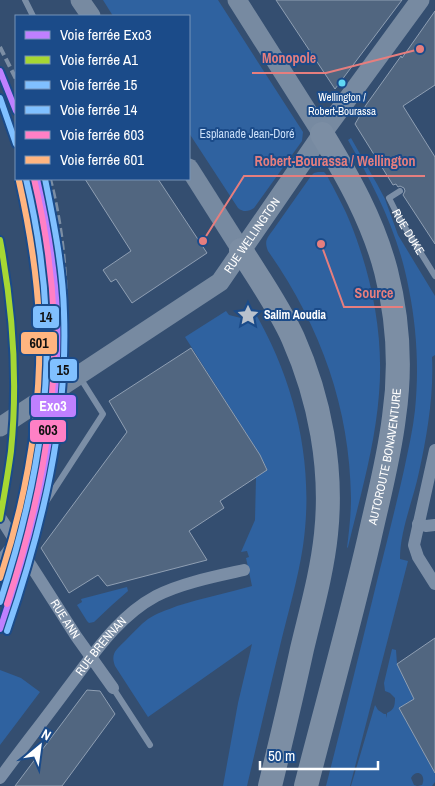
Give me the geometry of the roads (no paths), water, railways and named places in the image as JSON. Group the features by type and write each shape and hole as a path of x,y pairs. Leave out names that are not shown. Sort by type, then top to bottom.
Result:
{"highway":[{"name":"AUTOROUTE BONAVENTURE","path":"306,786 361,575 385,468 394,417 398,370 394,314 381,253 355,190 322,134"},
{"path":"241,250 279,310 299,352 321,424 326,466 327,518 319,576 270,786"}],"street":[{"path":"80,0 90,15"},
{"path":"237,0 322,134"},
{"name":"RUE WELLINGTON","path":"0,427 220,282 322,134 420,0"},
{"path":"190,170 241,250"},
{"path":"435,450 414,541 414,549 435,584"},
{"name":"RUE ANN","path":"0,517 76,636 113,688"},
{"path":"418,524 426,526 435,524"},
{"name":"RUE BRENNAN","path":"0,778 104,640 128,616 155,596 185,585 244,570"}],"lane":[{"path":"25,0 32,15"},
{"name":"RUE DUKE","path":"400,191 389,198 435,276"},
{"path":"0,557 35,527 46,502 103,414 78,375"},
{"path":"0,577 28,520 46,502"},
{"name":"RUE ANN","path":"113,688 150,745"}],"railway":[{"path":"0,47 15,77"},
{"path":"43,482 62,375 66,318 66,290 61,234 50,180"}],"rail line":[{"name":"Exo3","path":"0,71 15,108"},
{"name":"14","path":"0,98 15,141"},
{"name":"14","path":"0,602 21,533 29,498 42,426 45,390 47,354 44,283 37,231 26,180"},
{"name":"603","path":"7,604 36,500 43,465 52,393 54,357 52,285 45,231 34,180"},
{"name":"Exo3","path":"0,629 13,591 34,513 43,474 55,394 57,354 56,297 50,246 37,180"},
{"name":"15","path":"7,631 20,593 41,515 50,475 62,395 64,354 62,279 58,246 45,180"},
{"name":"601","path":"0,578 10,547 25,483 31,451 38,385 39,320 36,285 29,232 19,181"},
{"name":"A1","path":"0,240 11,319 14,371 11,451 0,519"}],"place":[{"name":"Monopole","path":"420,49"},
{"name":"Wellington / Robert-Bourassa","path":"342,83"},
{"name":"Robert-Bourassa / Wellington","path":"203,241"},
{"name":"Source","path":"321,244"},
{"name":"Salim Aoudia","path":"248,315"}],"park label":[{"name":"Esplanade Jean-Doré","path":"247,134"}]}
